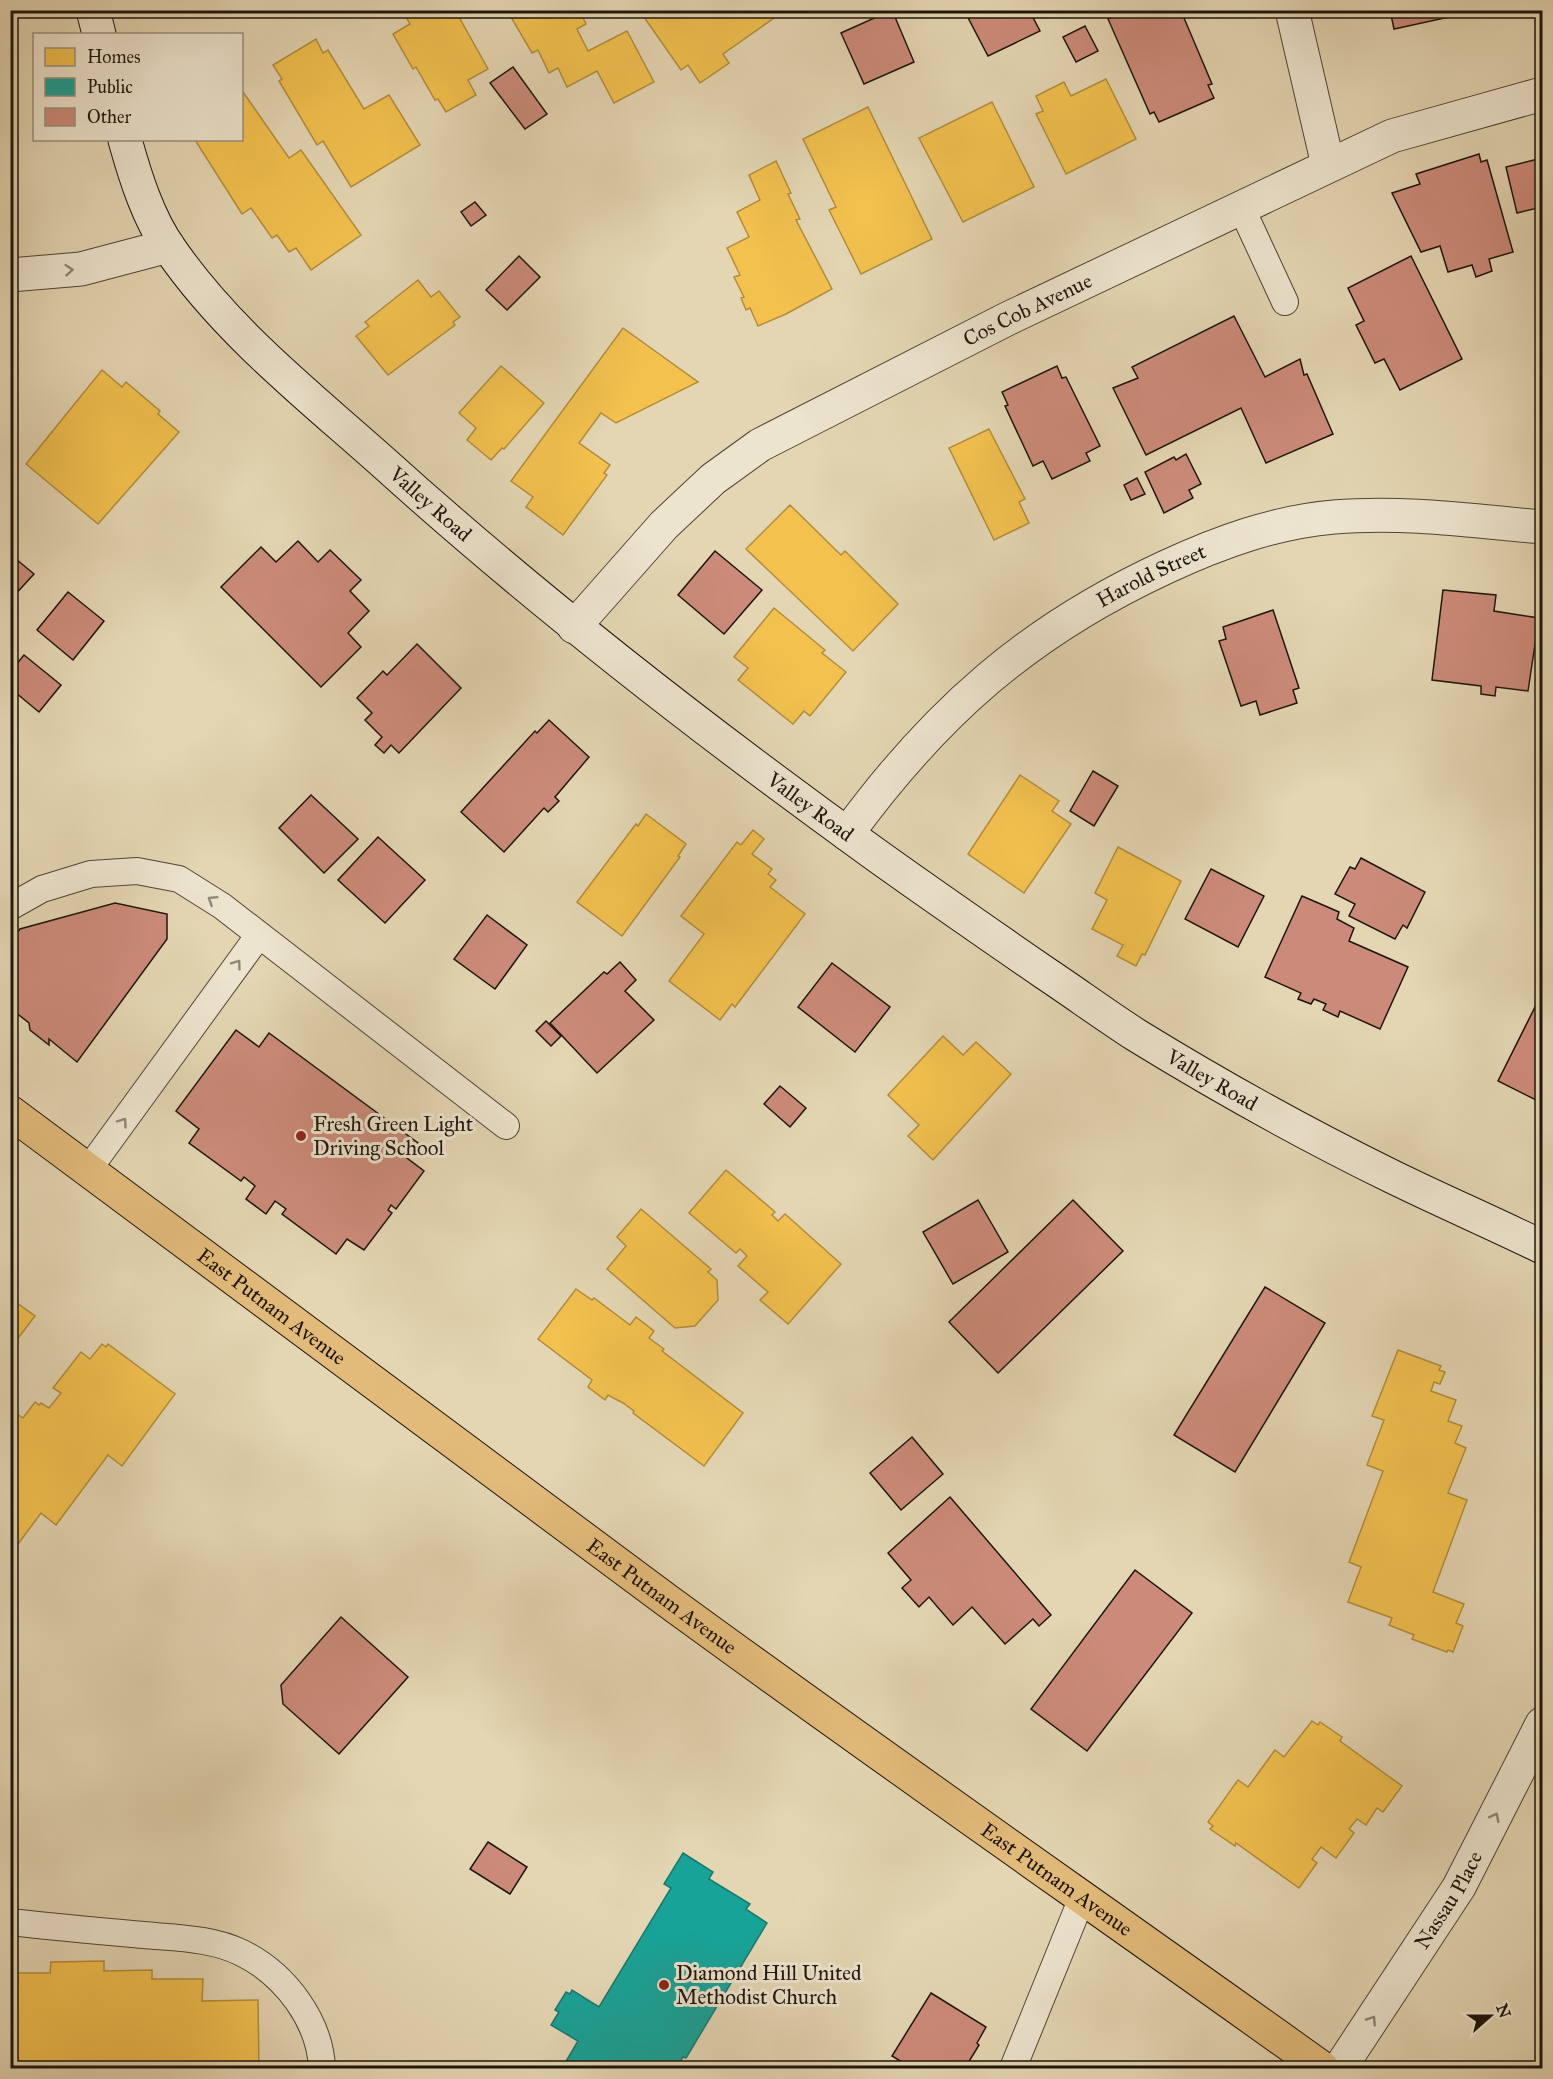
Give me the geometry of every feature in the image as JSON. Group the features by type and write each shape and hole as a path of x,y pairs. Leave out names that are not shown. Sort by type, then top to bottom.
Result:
{"main road":[{"name":"East Putnam Avenue","path":"10,1112 658,1594 1322,2068"}],"street":[{"path":"93,10 99,33"},
{"path":"1292,10 1328,165"},
{"name":"Cos Cob Avenue","path":"574,627 664,525 713,479 760,445 1007,319 1392,136 1542,94"},
{"name":"Valley Road","path":"125,141 147,204 168,246 207,296 256,348 442,516 574,627 848,834 965,919 1132,1032 1230,1091 1348,1154 1542,1247"},
{"path":"10,275 81,269 168,246"},
{"name":"Harold Street","path":"848,834 889,777 952,711 1002,665 1059,624 1142,578 1215,544 1278,525 1335,517 1417,516 1542,527"},
{"name":"Nassau Place","path":"1340,2068 1459,1887 1542,1724"}],"lane":[{"path":"1241,207 1286,302"},
{"path":"10,908 42,889 91,874 137,871 178,879 222,906 506,1126"},
{"path":"88,1170 259,935"},
{"path":"1013,2068 1082,1898"},
{"path":"10,1922 208,1941 242,1952 266,1967 290,1991 310,2021 321,2051 322,2068"}],"building: Homes":[{"path":"402,10 455,10 488,69 468,80 476,95 446,112 438,99 435,100 416,67 413,69 393,34 410,24"},
{"path":"510,10 579,10 586,24 577,29 588,51 627,31 654,82 614,103 597,71 567,87 558,68 549,73 538,50 532,53 508,12"},
{"path":"639,10 784,11 723,54 729,63 700,83 688,65 681,70"},
{"path":"316,39 323,53 328,50 364,109 389,95 420,145 351,187 323,141 317,145 279,81 282,79 273,65"},
{"path":"1106,79 1136,139 1066,174 1036,114 1043,111 1036,96 1064,82 1071,96"},
{"path":"243,92 289,158 301,150 361,235 311,270 296,248 289,252 277,235 272,238 251,208 242,214 196,141 243,141"},
{"path":"992,102 1034,187 963,222 919,138"},
{"path":"868,107 932,239 861,274 829,210 836,207 803,139"},
{"path":"776,161 800,219 796,220 832,289 758,326 750,308 746,310 741,298 744,297 734,277 740,275 727,248 749,237 737,212 760,200 749,175"},
{"path":"418,280 431,297 439,291 460,317 453,322 455,325 388,375 356,336 369,326 365,322"},
{"path":"623,328 698,382 616,423 601,413 579,443 610,465 604,473 607,475 563,535 526,507 533,497 511,481"},
{"path":"501,366 544,403 504,449 502,448 491,460 467,440 476,428 459,413"},
{"path":"102,370 122,387 126,382 160,411 158,414 179,432 98,524 26,464"},
{"path":"989,429 1025,499 1019,502 1029,523 994,540 949,448"},
{"path":"790,505 841,555 845,551 898,604 853,651 746,549"},
{"path":"774,608 825,650 822,653 846,672 810,716 804,711 793,724 738,680 748,668 734,657"},
{"path":"1020,775 1059,801 1052,811 1071,824 1024,893 968,854"},
{"path":"646,814 686,844 678,856 680,857 622,936 577,902"},
{"path":"753,830 764,839 752,854 772,869 768,874 776,880 770,887 805,914 735,1007 732,1004 720,1020 669,981 704,934 681,916 737,842 741,845"},
{"path":"1118,847 1181,881 1145,955 1142,954 1136,966 1117,956 1123,945 1092,929 1107,900 1095,893"},
{"path":"943,1036 963,1055 976,1042 1011,1074 933,1160 908,1136 919,1125 888,1095"},
{"path":"726,1170 775,1212 772,1215 778,1221 785,1214 841,1264 788,1324 760,1300 768,1292 738,1266 747,1256 740,1249 736,1253 689,1213"},
{"path":"641,1209 711,1269 708,1272 717,1280 718,1300 695,1326 675,1328 607,1269 626,1246 617,1237"},
{"path":"576,1289 592,1300 594,1298 630,1325 636,1317 654,1331 649,1338 664,1349 662,1351 743,1413 704,1466 623,1403 608,1395 605,1400 588,1387 592,1380 538,1339"},
{"path":"10,1298 35,1316 10,1349"},
{"path":"102,1344 106,1347 108,1344 175,1394 122,1466 108,1455 56,1525 41,1513 10,1555 10,1415 13,1411 23,1418 35,1402 49,1408 61,1393 53,1388 81,1352 90,1359"},
{"path":"1398,1350 1441,1366 1439,1370 1445,1372 1440,1384 1434,1382 1431,1391 1456,1400 1448,1421 1462,1426 1455,1443 1466,1448 1448,1493 1467,1500 1433,1592 1464,1604 1456,1623 1463,1626 1453,1652 1448,1650 1447,1652 1412,1639 1414,1635 1389,1625 1392,1618 1348,1602 1361,1567 1349,1562 1383,1471 1367,1465 1384,1420 1372,1416"},
{"path":"1312,1721 1318,1725 1320,1722 1342,1737 1340,1741 1402,1786 1383,1812 1377,1808 1366,1825 1357,1819 1349,1829 1354,1833 1336,1858 1321,1847 1312,1859 1317,1863 1299,1888 1236,1843 1235,1846 1210,1829 1213,1826 1208,1822 1238,1780 1248,1787 1275,1750 1284,1757"},
{"path":"104,1961 104,1971 152,1970 152,1979 203,1979 202,2001 258,2000 259,2068 102,2068 102,2063 53,2064 54,2068 10,2068 10,1973 50,1973 51,1962"}],"building: Public":[{"path":"683,1853 713,1872 709,1879 750,1904 746,1909 767,1923 686,2058 683,2057 677,2068 562,2068 578,2041 551,2025 559,2012 555,2010 566,1992 570,1994 572,1990 599,2007 671,1888 664,1884"}],"building: Other":[{"path":"892,10 914,62 864,84 841,33"},
{"path":"964,10 1029,10 1040,31 988,56"},
{"path":"1128,10 1194,10 1195,13 1184,18 1212,84 1208,85 1214,98 1159,122 1154,112 1150,114 1108,19"},
{"path":"1390,10 1477,10 1477,11 1394,29"},
{"path":"1085,26 1098,51 1076,62 1063,37"},
{"path":"513,67 547,114 525,129 490,83"},
{"path":"1479,154 1481,162 1487,160 1513,252 1489,259 1492,271 1476,277 1472,265 1448,272 1440,246 1421,252 1392,193 1420,184 1416,174"},
{"path":"1542,158 1542,207 1517,213 1506,167"},
{"path":"475,202 486,215 471,226 461,212"},
{"path":"519,256 540,277 507,310 486,290"},
{"path":"1411,256 1462,359 1400,390 1384,359 1375,363 1356,325 1364,321 1348,288"},
{"path":"1234,316 1265,377 1300,359 1304,375 1307,374 1333,434 1266,463 1241,408 1146,455 1113,388 1138,378 1132,367"},
{"path":"1057,366 1062,378 1066,377 1100,446 1086,453 1090,461 1052,479 1043,461 1033,466 1005,406 1008,405 1002,392"},
{"path":"1186,454 1201,484 1189,490 1193,498 1164,513 1145,472 1174,457 1176,460"},
{"path":"1137,478 1145,494 1131,500 1124,485"},
{"path":"298,541 318,562 330,550 361,580 350,591 369,611 348,633 361,647 321,687 221,587 261,547 276,562"},
{"path":"715,551 762,590 724,634 678,595"},
{"path":"10,554 34,574 10,600"},
{"path":"1443,590 1496,595 1494,611 1539,618 1528,691 1496,687 1495,696 1481,694 1481,686 1432,680"},
{"path":"68,592 104,621 73,660 37,630"},
{"path":"1273,610 1299,688 1293,690 1297,703 1260,715 1256,701 1241,706 1219,641 1226,639 1223,627"},
{"path":"417,644 461,688 399,753 391,745 384,753 375,745 382,737 365,720 372,713 357,698 383,671 387,675"},
{"path":"24,655 61,685 39,712 10,688 10,672"},
{"path":"549,720 589,757 555,797 559,801 548,812 544,808 504,852 461,812 535,731 537,733"},
{"path":"1093,771 1118,786 1094,826 1070,811"},
{"path":"311,795 358,839 324,873 279,828"},
{"path":"378,837 425,880 385,923 338,880"},
{"path":"1361,858 1425,892 1407,928 1403,925 1395,939 1349,916 1355,904 1335,894 1350,867 1355,869"},
{"path":"1211,869 1264,896 1238,947 1185,919"},
{"path":"1302,896 1339,912 1337,919 1354,928 1349,941 1408,967 1380,1029 1340,1011 1338,1017 1323,1010 1326,1004 1314,999 1311,1004 1298,999 1301,993 1265,977"},
{"path":"115,903 167,914 167,939 77,1062 49,1039 49,1045 30,1030 29,1023 10,1008 10,942 20,929"},
{"path":"487,915 527,945 495,989 454,959"},
{"path":"620,962 636,980 625,991 654,1020 597,1073 550,1023 604,972 607,974"},
{"path":"832,963 890,1007 855,1052 798,1007"},
{"path":"1535,1007 1542,1010 1542,1103 1498,1081"},
{"path":"546,1021 561,1036 551,1046 536,1031"},
{"name":"Fresh Green Light Driving School","path":"236,1030 259,1047 269,1033 418,1143 407,1158 424,1171 396,1209 391,1205 388,1210 392,1213 364,1250 347,1239 336,1254 282,1214 286,1209 275,1201 266,1214 246,1199 255,1186 244,1177 241,1181 189,1143 199,1129 176,1111"},
{"path":"780,1086 806,1108 790,1127 764,1104"},
{"path":"978,1200 1008,1252 953,1284 923,1232"},
{"path":"1073,1200 1123,1251 998,1373 949,1322"},
{"path":"1265,1287 1325,1323 1235,1472 1174,1435"},
{"path":"912,1437 943,1474 901,1510 870,1473"},
{"path":"950,1497 1051,1615 1039,1626 1033,1619 1005,1644 972,1607 953,1625 929,1597 919,1607 902,1588 911,1580 888,1553"},
{"path":"1135,1570 1192,1613 1087,1751 1031,1709"},
{"path":"341,1617 408,1677 339,1754 283,1704 281,1685"},
{"path":"488,1842 527,1867 510,1894 470,1869"},
{"path":"931,1993 986,2027 977,2043 979,2045 965,2068 905,2068 907,2065 892,2056"}],"place":[{"name":"Fresh Green Light Driving School","path":"301,1136"},
{"name":"Diamond Hill United Methodist Church","path":"664,1985"}]}
